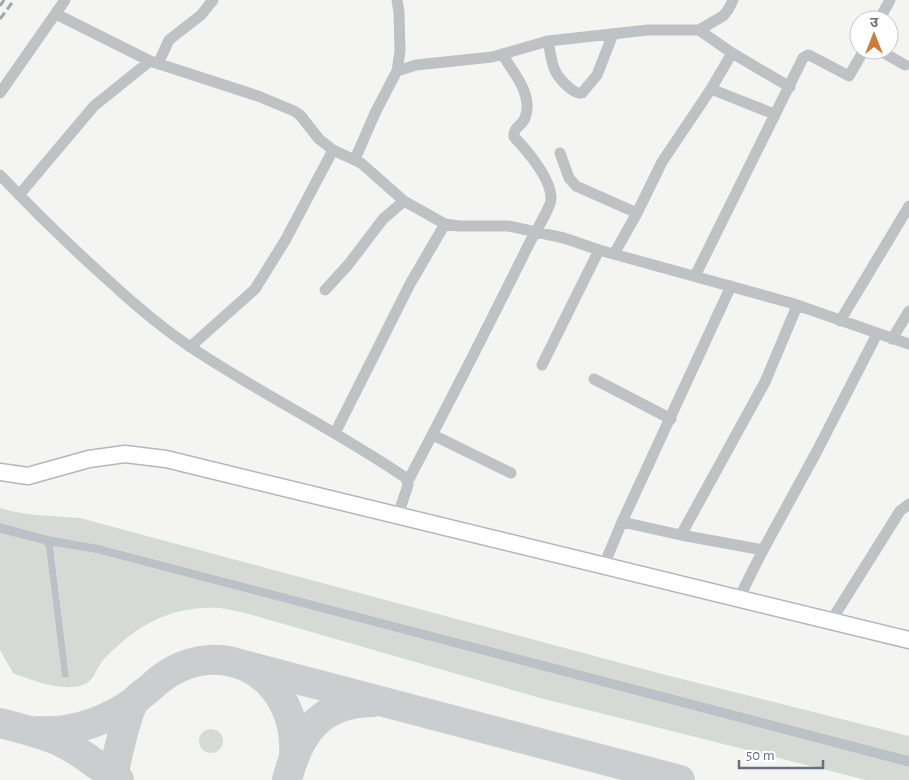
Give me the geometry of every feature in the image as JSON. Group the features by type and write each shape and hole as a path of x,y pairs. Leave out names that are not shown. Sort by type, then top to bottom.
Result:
{"street":[{"path":"0,92 65,0"},
{"path":"18,195 94,106 154,63 169,40 201,15 213,0"},
{"path":"355,160 376,111 397,71 400,43 397,0"},
{"path":"397,71 416,65 492,57 548,41 648,30 699,30 723,16 733,0"},
{"path":"56,14 154,63 264,98 294,111 319,139 333,150 355,160 404,201 445,224 459,226 508,226 564,238 599,250 797,306 909,344"},
{"path":"699,30 732,53 790,87"},
{"path":"548,41 554,69 574,92 578,94 582,93 597,75 613,34"},
{"path":"614,254 662,162 711,89 732,53"},
{"path":"398,515 408,481 472,360 550,204 551,198 541,170 514,137 516,129 526,116 526,96 502,54"},
{"path":"695,276 774,114 805,56 811,56 845,76 849,76 858,60"},
{"path":"896,60 905,65"},
{"path":"711,89 774,114"},
{"path":"190,346 254,289 286,239 333,150"},
{"path":"560,153 569,178 576,186 637,213"},
{"path":"0,175 67,244 132,302 190,346 234,375 335,433 408,481"},
{"path":"325,290 348,265 383,219 404,201"},
{"path":"840,321 909,206"},
{"path":"335,433 410,284 445,224"},
{"path":"542,365 599,250"},
{"path":"604,565 731,286"},
{"path":"681,535 765,382 797,306"},
{"path":"892,338 909,310"},
{"path":"739,598 763,550 813,460 877,334"},
{"path":"594,379 670,419"},
{"path":"432,434 511,473"},
{"path":"0,472 28,476 89,459 125,454 166,459 909,640"},
{"path":"831,621 900,511 909,504"},
{"path":"622,522 763,550"}],"shaded area":[{"path":"0,508 30,514 80,518 662,674 909,736 909,756 99,545 49,536 0,523"},
{"path":"0,523 49,536 99,545 909,756 909,767 96,553 53,546 69,677 62,677 46,547 43,544 0,533"},
{"path":"0,533 43,544 46,547 62,677 69,676 53,546 96,553 909,767 909,780 866,780 540,698 249,614 219,608 185,610 156,620 142,627 116,647 87,683 75,687 48,685 13,673 0,650"},
{"path":"211,729 216,730 222,736 222,746 216,752 211,753 206,752 200,746 199,741 200,736 206,730"}],"taxiway":[{"path":"113,780 124,728 134,702 175,670 200,661 225,660 248,667 267,681 282,701 292,726 294,755"},
{"path":"228,661 680,780"},
{"path":"38,731 64,730 89,724 101,720 135,701"},
{"path":"287,780 298,748 314,724 338,708 372,702"},
{"path":"0,723 40,734 63,743 78,751 119,780"}],"railway":[{"path":"0,6 4,0"},
{"path":"0,19 14,0"}]}
